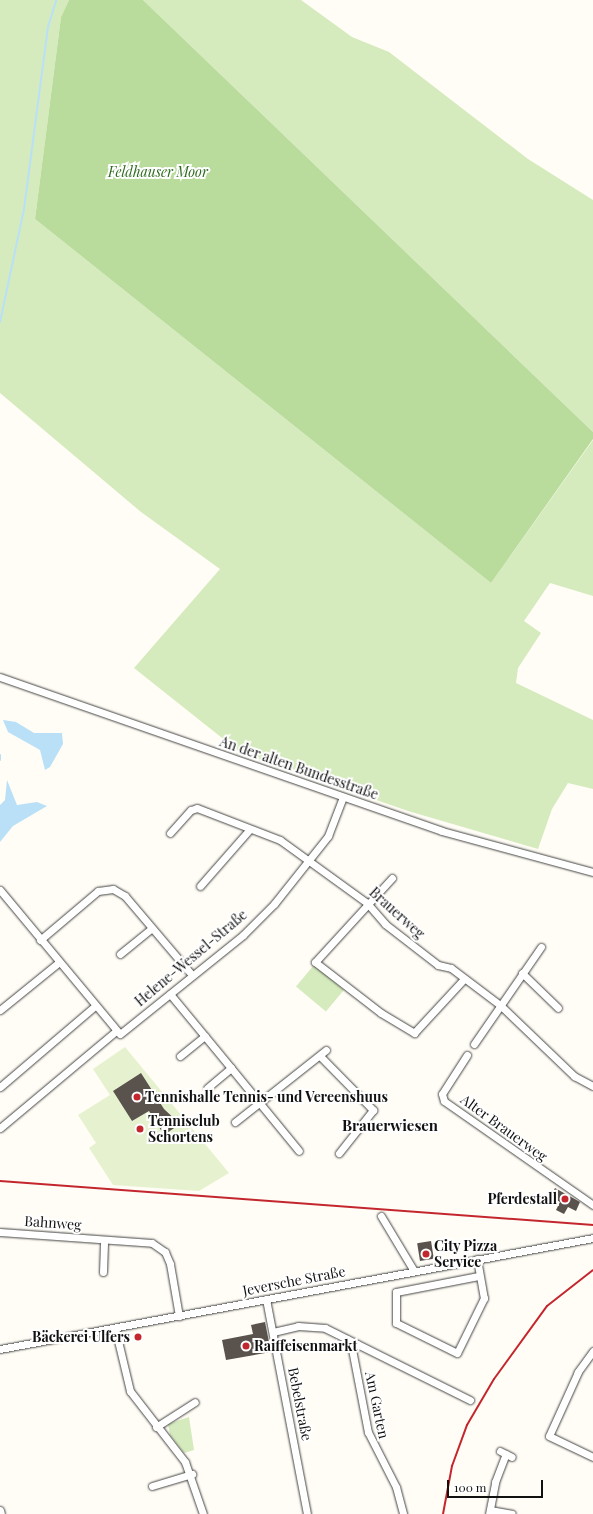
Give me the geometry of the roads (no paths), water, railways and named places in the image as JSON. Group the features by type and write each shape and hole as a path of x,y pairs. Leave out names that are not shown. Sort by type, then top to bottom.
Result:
{"street":[{"name":"An der alten Bundesstraße","path":"0,677 442,831 593,872"},
{"name":"Helene-Wessel-Straße","path":"116,1031 120,1034 254,924 310,860 328,836 343,797"},
{"name":"Brauerweg","path":"170,833 191,810 197,808 249,830 280,840 367,902 385,924 438,965 464,979 500,1005 574,1076 593,1086"},
{"path":"200,886 249,830"},
{"path":"392,878 367,902 315,962 381,1013 414,1033 464,979"},
{"path":"40,940 85,901 106,889 118,890 125,896 192,975"},
{"path":"0,890 58,963 116,1031 0,1128"},
{"path":"120,954 152,928"},
{"path":"474,1044 541,947"},
{"path":"0,1010 58,963"},
{"path":"522,973 558,1008"},
{"path":"170,994 299,1151"},
{"path":"0,1087 95,1006"},
{"path":"180,1056 205,1036"},
{"path":"235,1122 259,1101 326,1050"},
{"name":"Alter Brauerweg","path":"467,1055 442,1094 444,1100 593,1205"},
{"path":"320,1056 374,1110 339,1153"},
{"path":"207,1088 231,1068"},
{"path":"381,1216 414,1270"},
{"name":"Bahnweg","path":"0,1232 152,1243 165,1252 180,1316"},
{"name":"Jeversche Straße","path":"0,1349 180,1316 414,1270 477,1260 593,1238"},
{"path":"104,1240 104,1272"},
{"path":"477,1260 478,1276 484,1298 457,1353 396,1323 396,1292 478,1276"},
{"name":"Bebelstraße","path":"266,1299 307,1514"},
{"path":"273,1332 298,1326 325,1328 351,1344 470,1400"},
{"path":"115,1328 130,1391 192,1474 203,1514"},
{"name":"Am Garten","path":"351,1344 368,1432 396,1488 403,1514"},
{"path":"593,1351 578,1372 549,1436 593,1457"},
{"path":"156,1427 195,1402"},
{"path":"506,1454 495,1482 490,1512 512,1514"},
{"path":"152,1486 192,1474"},
{"path":"0,1510 1,1514"}],"water":[{"path":"3,720 16,722 34,733 62,733 63,744 50,767 45,770 40,750 8,732"},
{"path":"7,780 17,805 37,802 47,806 13,826 0,842 0,805 5,800"}],"waterway":[{"path":"0,322 24,209 48,27 56,0"},
{"path":"0,755 0,760"}],"railway":[{"path":"0,1181 593,1225"},
{"path":"443,1514 452,1466 467,1425 494,1379 547,1306 593,1270"}],"place":[{"name":"Tennishalle Tennis- und Vereenshuus","path":"137,1097"},
{"name":"Tennisclub Schortens","path":"140,1129"},
{"name":"Pferdestall","path":"565,1199"},
{"name":"City Pizza Service","path":"426,1254"},
{"name":"Bäckerei Ulfers","path":"138,1337"},
{"name":"Raiffeisenmarkt","path":"246,1346"}],"district":[{"name":"Brauerwiesen","path":"390,1126"}],"park label":[{"name":"Feldhauser Moor","path":"158,172"}]}
